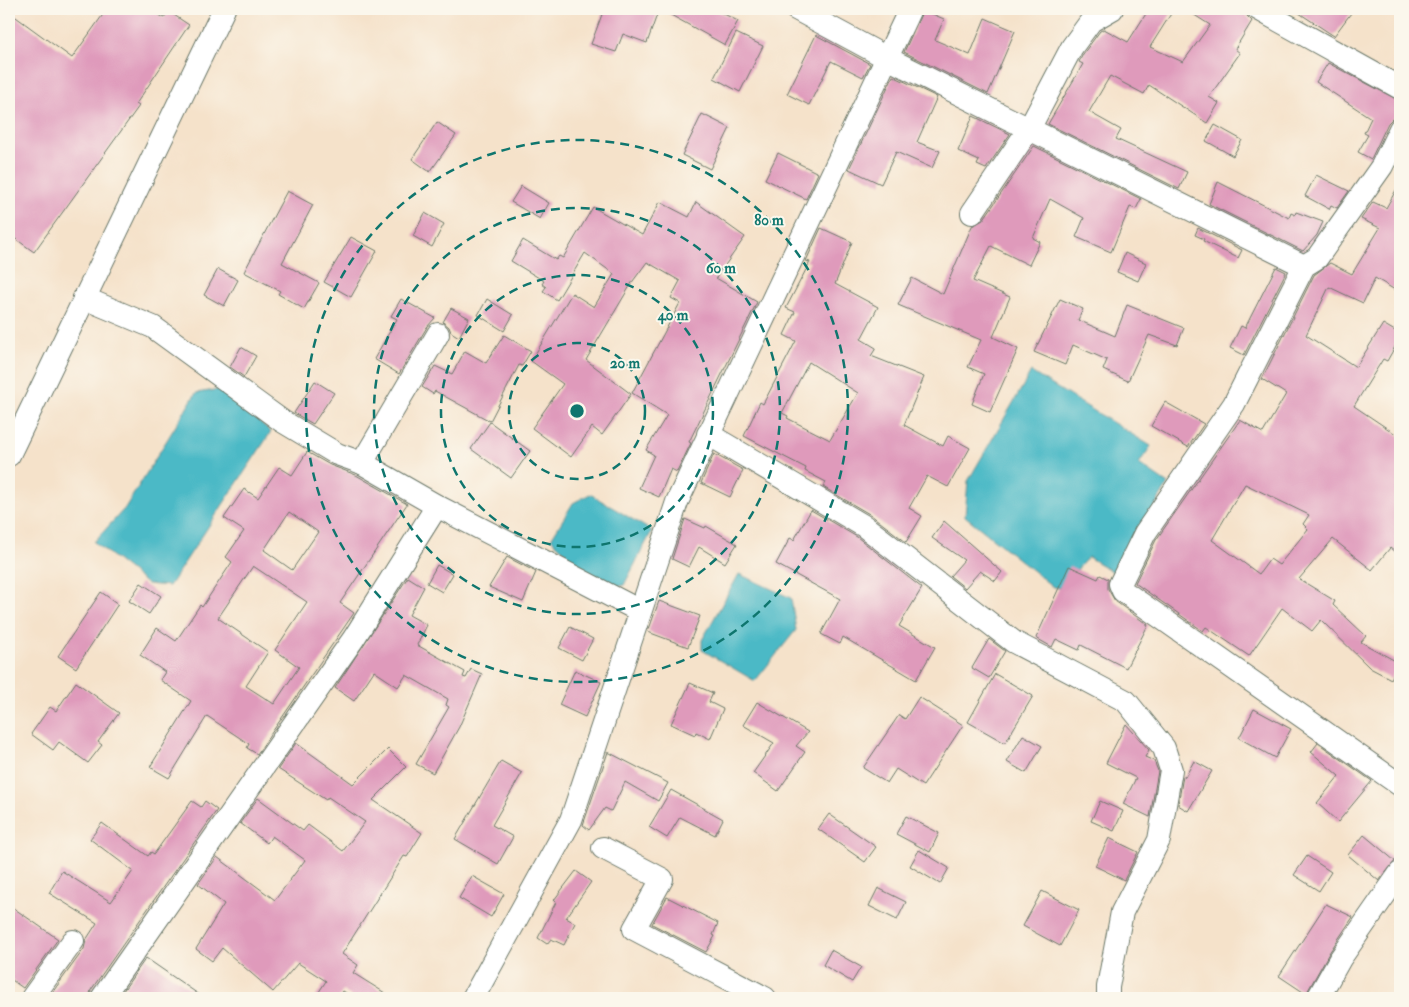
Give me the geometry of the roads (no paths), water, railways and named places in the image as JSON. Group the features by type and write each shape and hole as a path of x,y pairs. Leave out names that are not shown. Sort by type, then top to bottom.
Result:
{"street":[{"path":"9,455 224,9"},
{"path":"796,9 886,58 1304,266"},
{"path":"473,998 571,820 677,502 910,9"},
{"path":"972,213 1029,130 1072,47 1091,21 1112,9"},
{"path":"1258,9 1400,88"},
{"path":"1400,129 1382,166 1317,258 1304,266 1234,404 1145,534 1120,584 1123,591 1400,785"},
{"path":"84,298 153,327 282,421 338,454 362,463 437,506 640,611"},
{"path":"362,463 438,334"},
{"path":"708,434 864,526 1014,642 1126,701 1164,748 1171,770 1160,840 1122,912 1108,987 1108,998"},
{"path":"102,998 354,638 437,506"},
{"path":"603,848 662,879 634,930 765,998"},
{"path":"1318,998 1340,959 1400,873"},
{"path":"32,998 73,940"}],"water":[{"path":"1031,372 1151,446 1139,464 1168,484 1115,573 1088,557 1061,588 1053,587 965,516 968,481"},
{"path":"223,389 271,432 169,586 147,584 94,542 125,508 196,393"},
{"path":"590,494 652,531 624,585 614,588 587,573 551,539 573,503"},
{"path":"739,574 791,598 796,630 755,681 702,650 702,640"}]}
